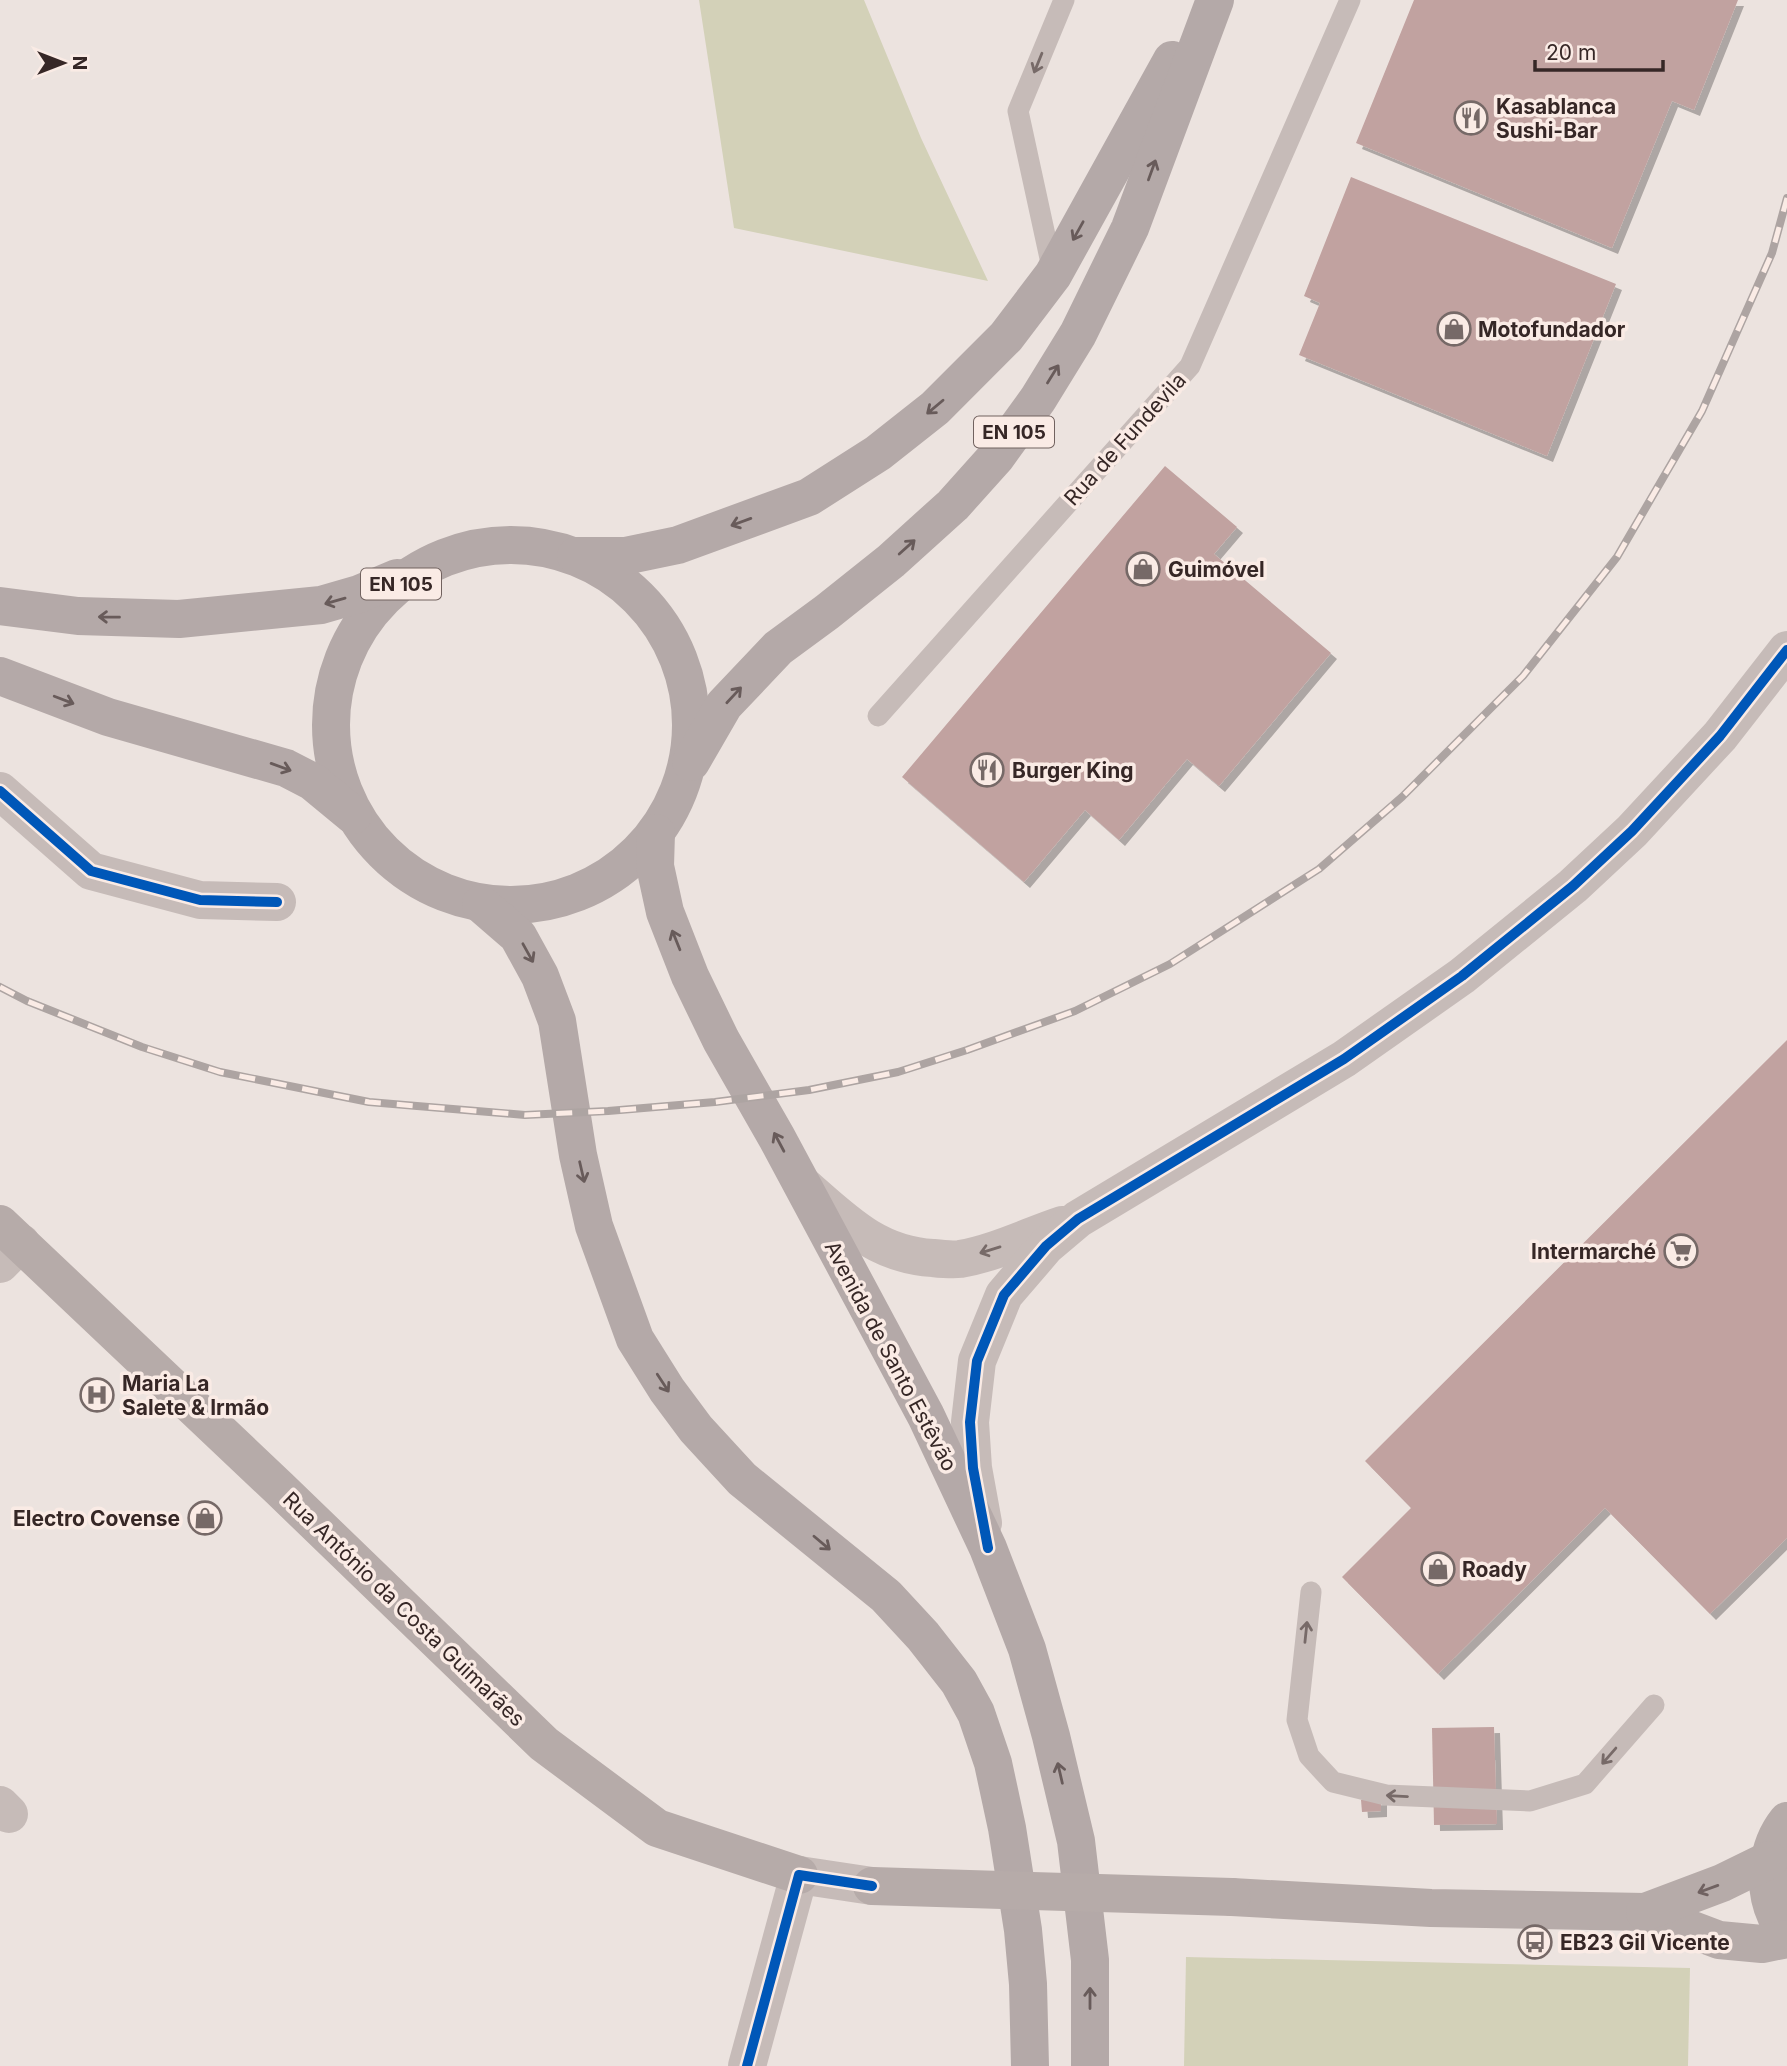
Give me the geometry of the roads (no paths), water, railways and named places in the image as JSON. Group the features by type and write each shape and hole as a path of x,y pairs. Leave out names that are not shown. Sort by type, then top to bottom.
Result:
{"main road":[{"name":"EN 105","path":"0,606 78,616 179,618 321,605 359,594 471,549 523,544 574,556 625,556 678,545 809,497 878,453 946,398 1006,337 1053,275 1205,0"},
{"name":"EN 105","path":"0,676 108,717 286,768 313,782 354,816 387,858 431,888 481,904 530,905 578,893 621,868 656,833 673,804 685,773 724,705 778,648 891,561 953,505 996,457 1038,400 1078,334 1130,228 1215,0"},
{"name":"EN 105","path":"574,556 620,582 657,620 681,667 691,719 685,773"},
{"name":"EN 105","path":"354,816 334,763 331,706 346,651 358,632 377,603 421,568"},
{"name":"Avenida de Santo Estêvão","path":"656,833 654,866 664,912 690,975 721,1040 926,1416 988,1548 1027,1649 1076,1841 1090,1960 1090,2066"},
{"path":"481,904 518,936 540,976 557,1021 578,1155 594,1226 635,1339 667,1391 696,1429 742,1479 886,1596 923,1636 959,1682 976,1713 993,1762 1007,1828 1023,1930 1028,1984 1030,2066"},
{"name":"Rua António da Costa Guimarães","path":"7,1244 544,1744 657,1828 799,1875"},
{"path":"872,1886 1232,1897 1431,1908 1644,1912 1719,1940 1762,1944 1787,1937 1775,1914 1768,1888 1769,1860 1780,1830 1787,1821"},
{"path":"1644,1912 1722,1883 1769,1860"}],"street":[{"path":"988,1548 973,1468 970,1422 977,1361 1004,1295 1046,1246 1077,1219 1343,1059 1472,967 1573,886 1632,831 1720,736 1787,650"},
{"path":"0,791 91,871 200,900 277,902"},
{"path":"801,1183 845,1222 880,1246 916,1257 958,1259 998,1248 1077,1219"},
{"path":"747,2066 799,1875"},
{"name":"Rua António da Costa Guimarães","path":"799,1875 872,1886"}],"lane":[{"path":"1053,275 1018,111 1064,0"},
{"name":"Rua de Fundevila","path":"878,716 1189,366 1350,0"},
{"path":"1311,1592 1297,1720 1309,1756 1333,1782 1386,1795 1530,1801 1585,1784 1654,1704"}],"railway":[{"path":"0,987 27,1001 142,1047 220,1072 369,1102 525,1115 715,1102 809,1090 898,1072 1075,1011 1170,964 1319,869 1402,797 1523,676 1617,557 1702,411 1772,253 1787,198"}],"place":[{"name":"Kasablanca Sushi-Bar","path":"1471,118"},
{"name":"Motofundador","path":"1454,329"},
{"name":"Guimóvel","path":"1143,569"},
{"name":"Burger King","path":"987,770"},
{"name":"Intermarché","path":"1681,1251"},
{"name":"Maria La Salete & Irmão","path":"97,1395"},
{"name":"Electro Covense","path":"205,1518"},
{"name":"Roady","path":"1438,1569"},
{"name":"EB23 Gil Vicente","path":"1535,1942"}]}
